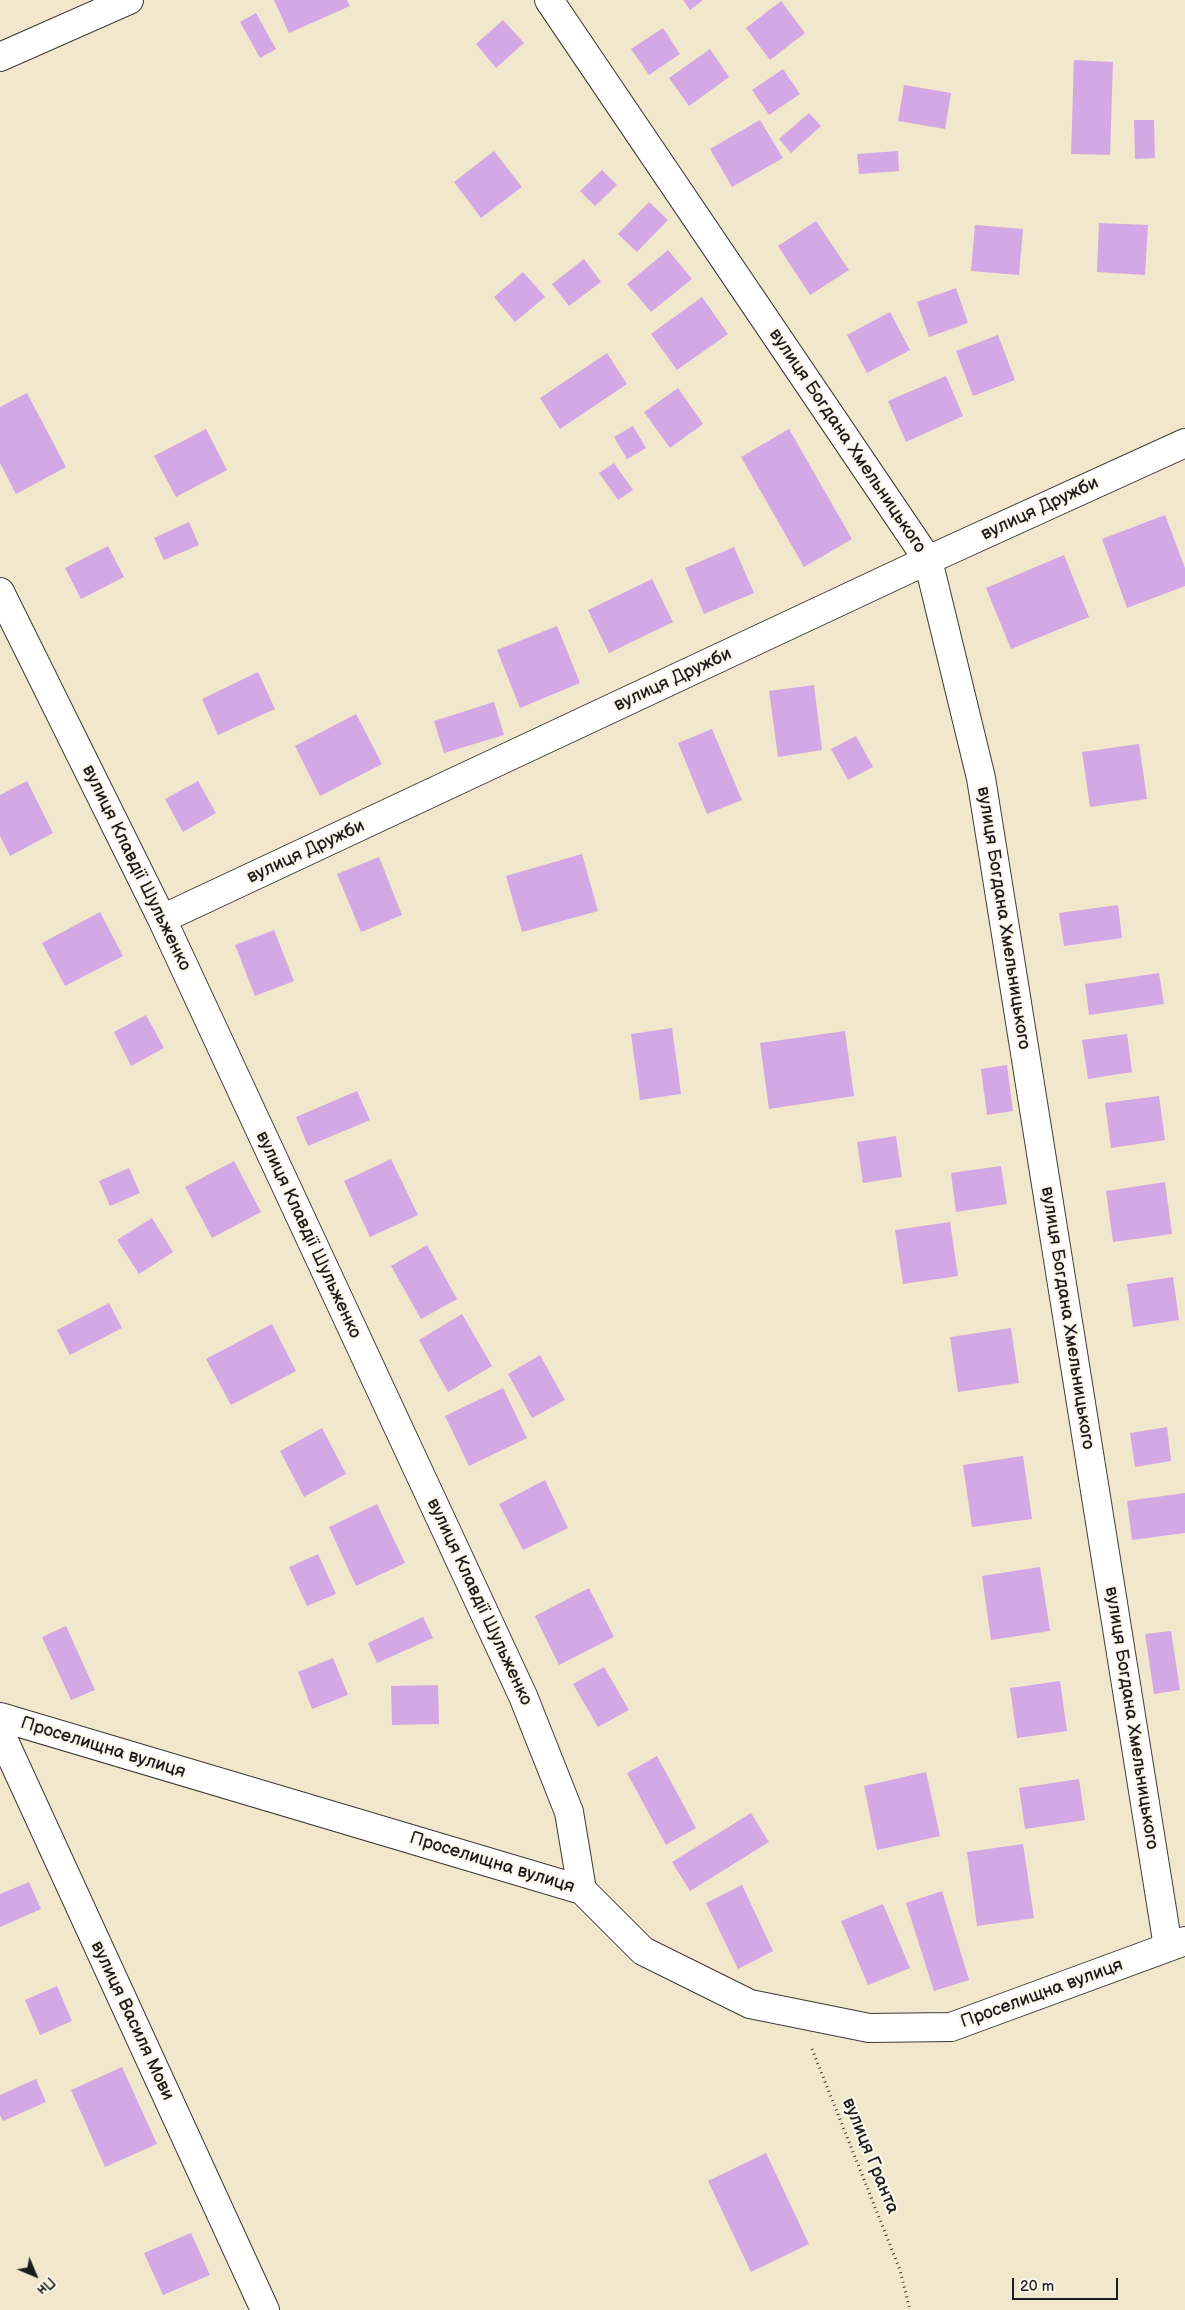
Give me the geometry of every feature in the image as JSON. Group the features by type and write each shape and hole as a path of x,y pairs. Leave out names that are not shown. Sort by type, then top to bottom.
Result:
{"street":[{"path":"0,56 130,0"},
{"name":"вулиця Богдана Хмельницького","path":"549,0 928,560 981,778 1176,1944"},
{"name":"вулиця Дружби","path":"162,919 928,560 1185,443"},
{"name":"вулиця Клавдії Шульженко","path":"0,592 162,919 523,1696 569,1812 582,1890"},
{"name":"Проселищна вулиця","path":"0,1717 582,1890 643,1951 750,2004 869,2028 951,2027 1176,1944"},
{"name":"вулиця Василя Мови","path":"0,1732 265,2310"}],"path":[{"name":"вулиця Гранта","path":"798,2014 900,2270 910,2310"}],"building":[{"path":"274,0 347,0 350,6 289,33"},
{"path":"683,0 703,0 690,10"},
{"path":"781,1 805,33 770,60 746,28"},
{"path":"256,13 276,49 260,58 240,22"},
{"path":"503,20 524,43 496,68 476,44"},
{"path":"663,28 680,54 649,75 631,49"},
{"path":"710,49 729,77 689,106 669,78"},
{"path":"1074,60 1113,62 1110,155 1071,154"},
{"path":"783,69 800,94 769,115 752,90"},
{"path":"904,85 951,93 945,129 898,121"},
{"path":"809,113 821,126 791,153 779,139"},
{"path":"760,120 783,158 732,187 710,149"},
{"path":"1134,120 1154,120 1155,158 1135,159"},
{"path":"494,151 522,187 481,218 454,182"},
{"path":"898,151 899,171 859,174 857,154"},
{"path":"602,170 617,185 595,206 580,191"},
{"path":"649,202 668,220 637,252 618,234"},
{"path":"816,221 849,270 810,295 778,246"},
{"path":"1099,223 1148,225 1145,275 1097,272"},
{"path":"975,225 1023,229 1019,275 971,271"},
{"path":"668,250 692,279 651,312 627,284"},
{"path":"584,259 601,282 569,306 552,284"},
{"path":"523,272 545,297 515,322 494,297"},
{"path":"956,288 968,323 929,337 917,302"},
{"path":"702,297 728,334 677,370 651,334"},
{"path":"890,312 910,350 867,373 847,335"},
{"path":"998,335 1015,380 973,396 956,351"},
{"path":"607,353 627,384 560,429 540,398"},
{"path":"946,376 963,416 906,442 888,401"},
{"path":"678,388 703,424 670,448 644,412"},
{"path":"27,393 66,467 16,494 0,463 0,407"},
{"path":"633,426 646,448 627,459 614,437"},
{"path":"206,429 227,470 176,497 154,456"},
{"path":"789,429 852,539 804,567 741,457"},
{"path":"614,463 633,490 618,500 599,473"},
{"path":"1165,515 1185,568 1185,586 1127,608 1102,539"},
{"path":"189,522 199,545 164,560 154,538"},
{"path":"108,546 124,577 81,599 65,568"},
{"path":"734,547 754,593 704,614 685,568"},
{"path":"1064,555 1089,617 1011,649 986,588"},
{"path":"652,579 673,622 609,653 588,610"},
{"path":"557,626 580,683 520,708 497,650"},
{"path":"258,672 275,709 218,735 202,699"},
{"path":"814,685 822,750 778,757 769,691"},
{"path":"494,702 504,735 444,753 434,721"},
{"path":"356,714 382,764 320,796 295,746"},
{"path":"712,729 742,800 707,814 678,743"},
{"path":"856,736 873,767 848,780 831,749"},
{"path":"1139,744 1147,799 1090,807 1082,752"},
{"path":"27,781 53,833 10,856 0,836 0,795"},
{"path":"198,781 216,813 183,832 165,799"},
{"path":"582,854 598,911 522,932 506,876"},
{"path":"379,857 402,915 361,932 337,874"},
{"path":"1118,905 1122,938 1064,946 1059,913"},
{"path":"100,912 123,956 65,986 42,943"},
{"path":"274,930 294,981 255,996 235,945"},
{"path":"1159,973 1164,1004 1089,1015 1085,984"},
{"path":"146,1015 164,1048 131,1066 114,1032"},
{"path":"672,1028 681,1094 640,1100 631,1034"},
{"path":"845,1031 854,1096 769,1109 760,1043"},
{"path":"1127,1034 1132,1072 1088,1079 1082,1040"},
{"path":"1007,1065 1013,1111 987,1115 981,1069"},
{"path":"357,1091 370,1120 308,1146 296,1117"},
{"path":"1159,1096 1165,1140 1111,1148 1105,1103"},
{"path":"896,1136 902,1177 863,1183 857,1142"},
{"path":"391,1159 418,1215 370,1237 344,1181"},
{"path":"234,1161 261,1212 212,1238 185,1187"},
{"path":"1001,1166 1007,1204 956,1212 951,1173"},
{"path":"129,1168 140,1193 110,1206 99,1181"},
{"path":"1165,1182 1172,1234 1113,1242 1106,1191"},
{"path":"152,1218 173,1252 139,1274 117,1240"},
{"path":"950,1222 958,1276 903,1284 895,1230"},
{"path":"427,1245 457,1299 421,1319 391,1266"},
{"path":"1173,1277 1179,1320 1133,1327 1127,1284"},
{"path":"109,1303 122,1328 70,1355 57,1330"},
{"path":"462,1314 492,1366 448,1392 419,1340"},
{"path":"272,1324 296,1371 231,1405 206,1359"},
{"path":"1011,1328 1019,1383 958,1392 950,1337"},
{"path":"540,1355 565,1400 532,1418 508,1374"},
{"path":"503,1388 527,1438 469,1466 445,1416"},
{"path":"1167,1427 1171,1461 1135,1467 1130,1433"},
{"path":"322,1428 346,1474 304,1497 280,1451"},
{"path":"1023,1456 1032,1519 972,1527 963,1465"},
{"path":"545,1480 568,1528 523,1550 499,1504"},
{"path":"1185,1493 1185,1533 1132,1540 1127,1501"},
{"path":"377,1504 405,1563 356,1586 329,1527"},
{"path":"318,1554 336,1594 307,1606 289,1567"},
{"path":"1040,1567 1050,1631 991,1640 982,1576"},
{"path":"589,1588 614,1637 559,1665 535,1616"},
{"path":"423,1617 433,1638 377,1663 368,1643"},
{"path":"66,1626 95,1690 71,1700 42,1637"},
{"path":"1171,1631 1180,1690 1154,1694 1145,1634"},
{"path":"333,1658 348,1695 312,1709 298,1672"},
{"path":"604,1667 629,1710 598,1727 573,1684"},
{"path":"1060,1681 1067,1731 1017,1738 1010,1688"},
{"path":"438,1685 439,1724 392,1725 391,1686"},
{"path":"657,1756 696,1828 666,1845 627,1773"},
{"path":"926,1772 940,1836 877,1850 864,1786"},
{"path":"1079,1779 1085,1820 1025,1829 1019,1788"},
{"path":"751,1813 769,1842 690,1891 672,1862"},
{"path":"1023,1844 1034,1918 977,1926 967,1852"},
{"path":"29,1882 41,1909 0,1927 0,1894"},
{"path":"742,1885 773,1951 738,1969 706,1903"},
{"path":"942,1891 969,1980 934,1991 906,1903"},
{"path":"883,1904 910,1968 868,1985 841,1921"},
{"path":"57,1986 72,2021 40,2035 25,2000"},
{"path":"122,2067 157,2144 105,2167 71,2090"},
{"path":"36,2079 46,2102 3,2121 0,2115 0,2095"},
{"path":"766,2153 809,2244 751,2272 708,2181"},
{"path":"191,2233 210,2275 163,2295 144,2253"}]}
